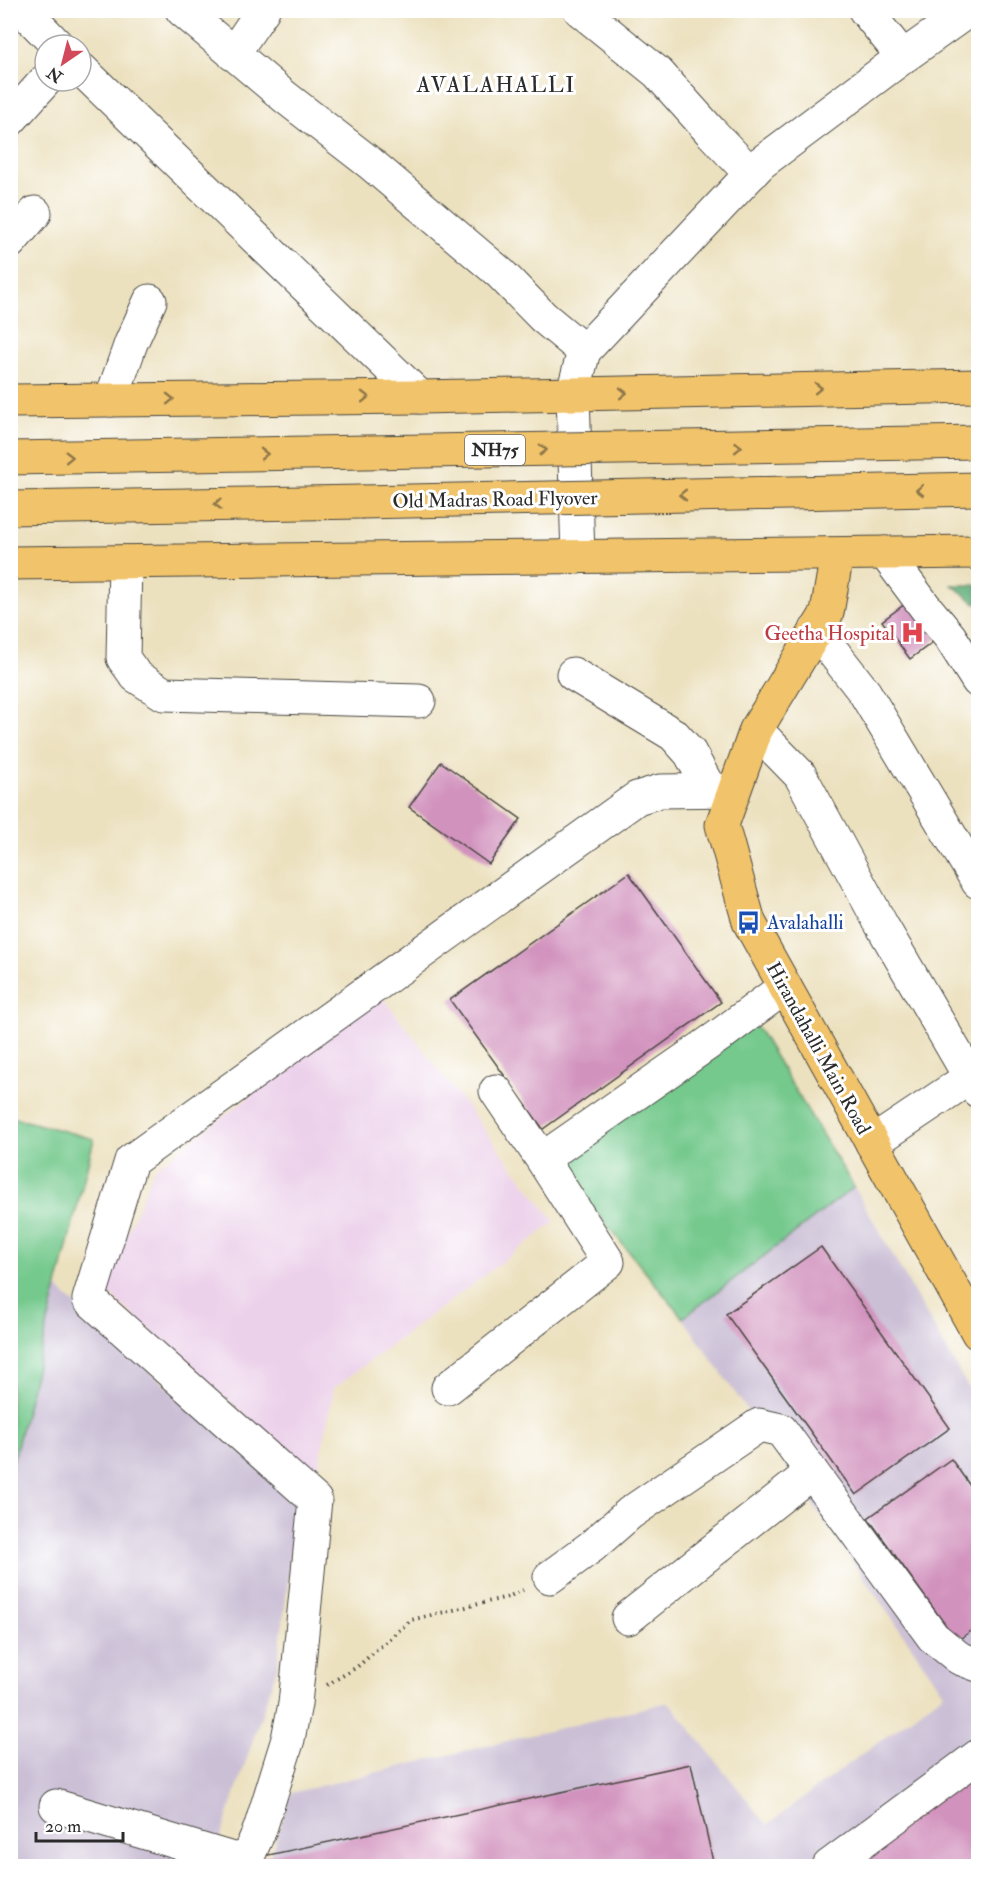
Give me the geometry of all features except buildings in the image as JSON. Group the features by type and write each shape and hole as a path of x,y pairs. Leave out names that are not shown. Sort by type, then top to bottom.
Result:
{"main road":[{"path":"10,400 420,397 978,386"},
{"name":"NH75","path":"10,458 978,442"},
{"name":"Old Madras Road Flyover","path":"10,508 978,489"},
{"path":"10,563 978,552"},
{"name":"Hirandahalli Main Road","path":"837,554 827,613 722,790 722,825 748,922 978,1333"}],"street":[{"path":"22,10 45,33"},
{"path":"182,10 233,54 370,163 500,273 543,317 584,351"},
{"path":"233,54 263,10"},
{"path":"580,10 658,73 752,174"},
{"path":"865,10 903,57"},
{"path":"579,557 573,393 584,351 761,163 969,10"},
{"path":"93,81 420,397"},
{"path":"12,116 34,93"},
{"path":"10,242 35,213"},
{"path":"111,400 131,343 150,301"},
{"path":"885,554 950,637 978,681"},
{"path":"125,562 123,658 136,676 164,694 419,701"},
{"path":"816,630 865,693 978,882"},
{"path":"573,674 674,735 722,790"},
{"path":"756,730 800,775 881,924 975,1080 872,1143"},
{"path":"56,1806 245,1865 260,1829 288,1740 296,1704 315,1500 88,1299 131,1161 637,798 660,791 722,790"},
{"path":"542,1159 719,1036 785,987"},
{"path":"448,1388 608,1262 496,1091"},
{"path":"550,1577 591,1547 630,1513 759,1425 781,1430 933,1637 959,1658 978,1665"},
{"path":"628,1618 812,1472"},
{"path":"828,1866 978,1756"}],"path":[{"path":"296,1704 357,1667 411,1620 508,1597 550,1577"}],"shaded area":[{"path":"382,996 555,1222 334,1388 316,1479 104,1289 154,1169"},
{"path":"854,1187 978,1405 978,1866 267,1866 291,1793 669,1702 767,1825 944,1693 683,1318"},
{"path":"56,1287 298,1502 277,1668 211,1866 11,1866 11,1470"}],"green space":[{"path":"952,585 978,585 978,605"},
{"path":"755,1024 854,1187 683,1318 557,1164"},
{"path":"10,1117 94,1139 11,1470"}],"place":[{"name":"Geetha Hospital","path":"913,633"},
{"name":"Avalahalli","path":"749,922"}],"district":[{"name":"AVALAHALLI","path":"496,84"}]}
